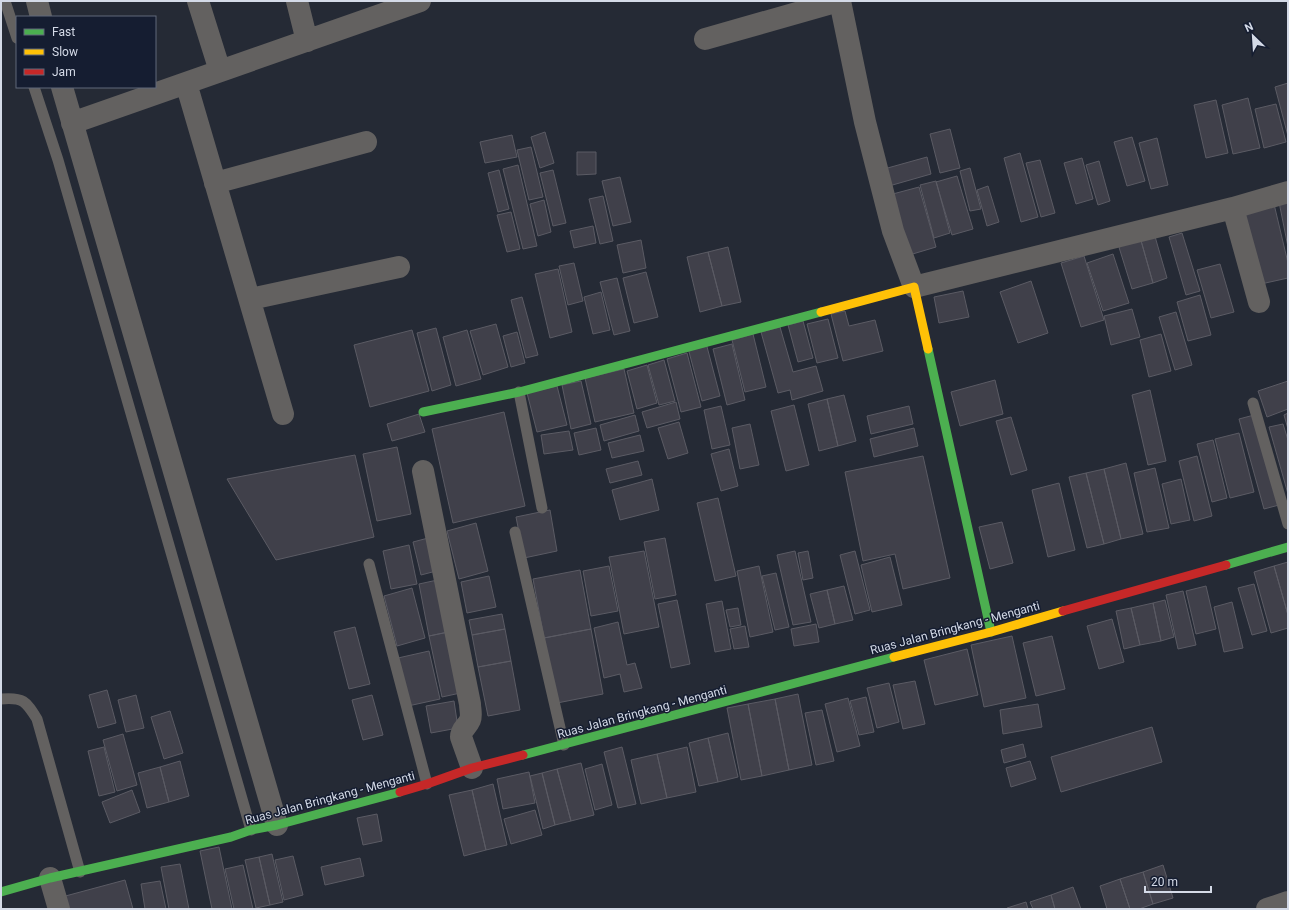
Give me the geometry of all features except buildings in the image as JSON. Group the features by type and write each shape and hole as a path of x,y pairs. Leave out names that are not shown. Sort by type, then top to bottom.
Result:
{"main road":[{"path":"423,412 519,392 914,287 992,632"},
{"name":"Ruas Jalan Bringkang - Menganti","path":"1,892 50,878 231,837 251,830 277,825 427,784 472,768 992,632 1288,547"}],"street":[{"path":"37,1 41,16"},
{"path":"198,1 220,71"},
{"path":"297,1 307,41"},
{"path":"72,123 420,1"},
{"path":"705,39 839,1 865,122 894,231 914,287 1232,208 1288,192"},
{"path":"186,83 283,414"},
{"path":"62,88 277,825"},
{"path":"215,183 366,142"},
{"path":"1232,208 1259,302"},
{"path":"250,299 399,266"},
{"path":"423,471 470,704 470,721 461,732 461,737 472,768"},
{"path":"50,878 59,909"},
{"path":"1267,909 1288,902"}],"lane":[{"path":"4,1 16,35"},
{"path":"34,88 58,160 251,830"},
{"path":"519,392 542,508"},
{"path":"1253,403 1288,524"},
{"path":"515,532 564,745"},
{"path":"369,564 427,784"},
{"path":"1,699 14,698 27,703 37,719 80,872"}],"traffic: fast":[{"path":"423,412 519,392 821,312"},
{"path":"928,349 991,632"},
{"path":"1226,565 1288,547"},
{"path":"523,755 894,657"},
{"path":"1,892 50,878 231,837 251,830 277,825 400,792"}],"traffic: slow":[{"path":"821,312 914,287 928,349"},
{"path":"894,657 991,632 1063,611"}],"traffic: jam":[{"path":"1063,611 1226,565"},
{"path":"400,792 472,768 523,755"}]}
